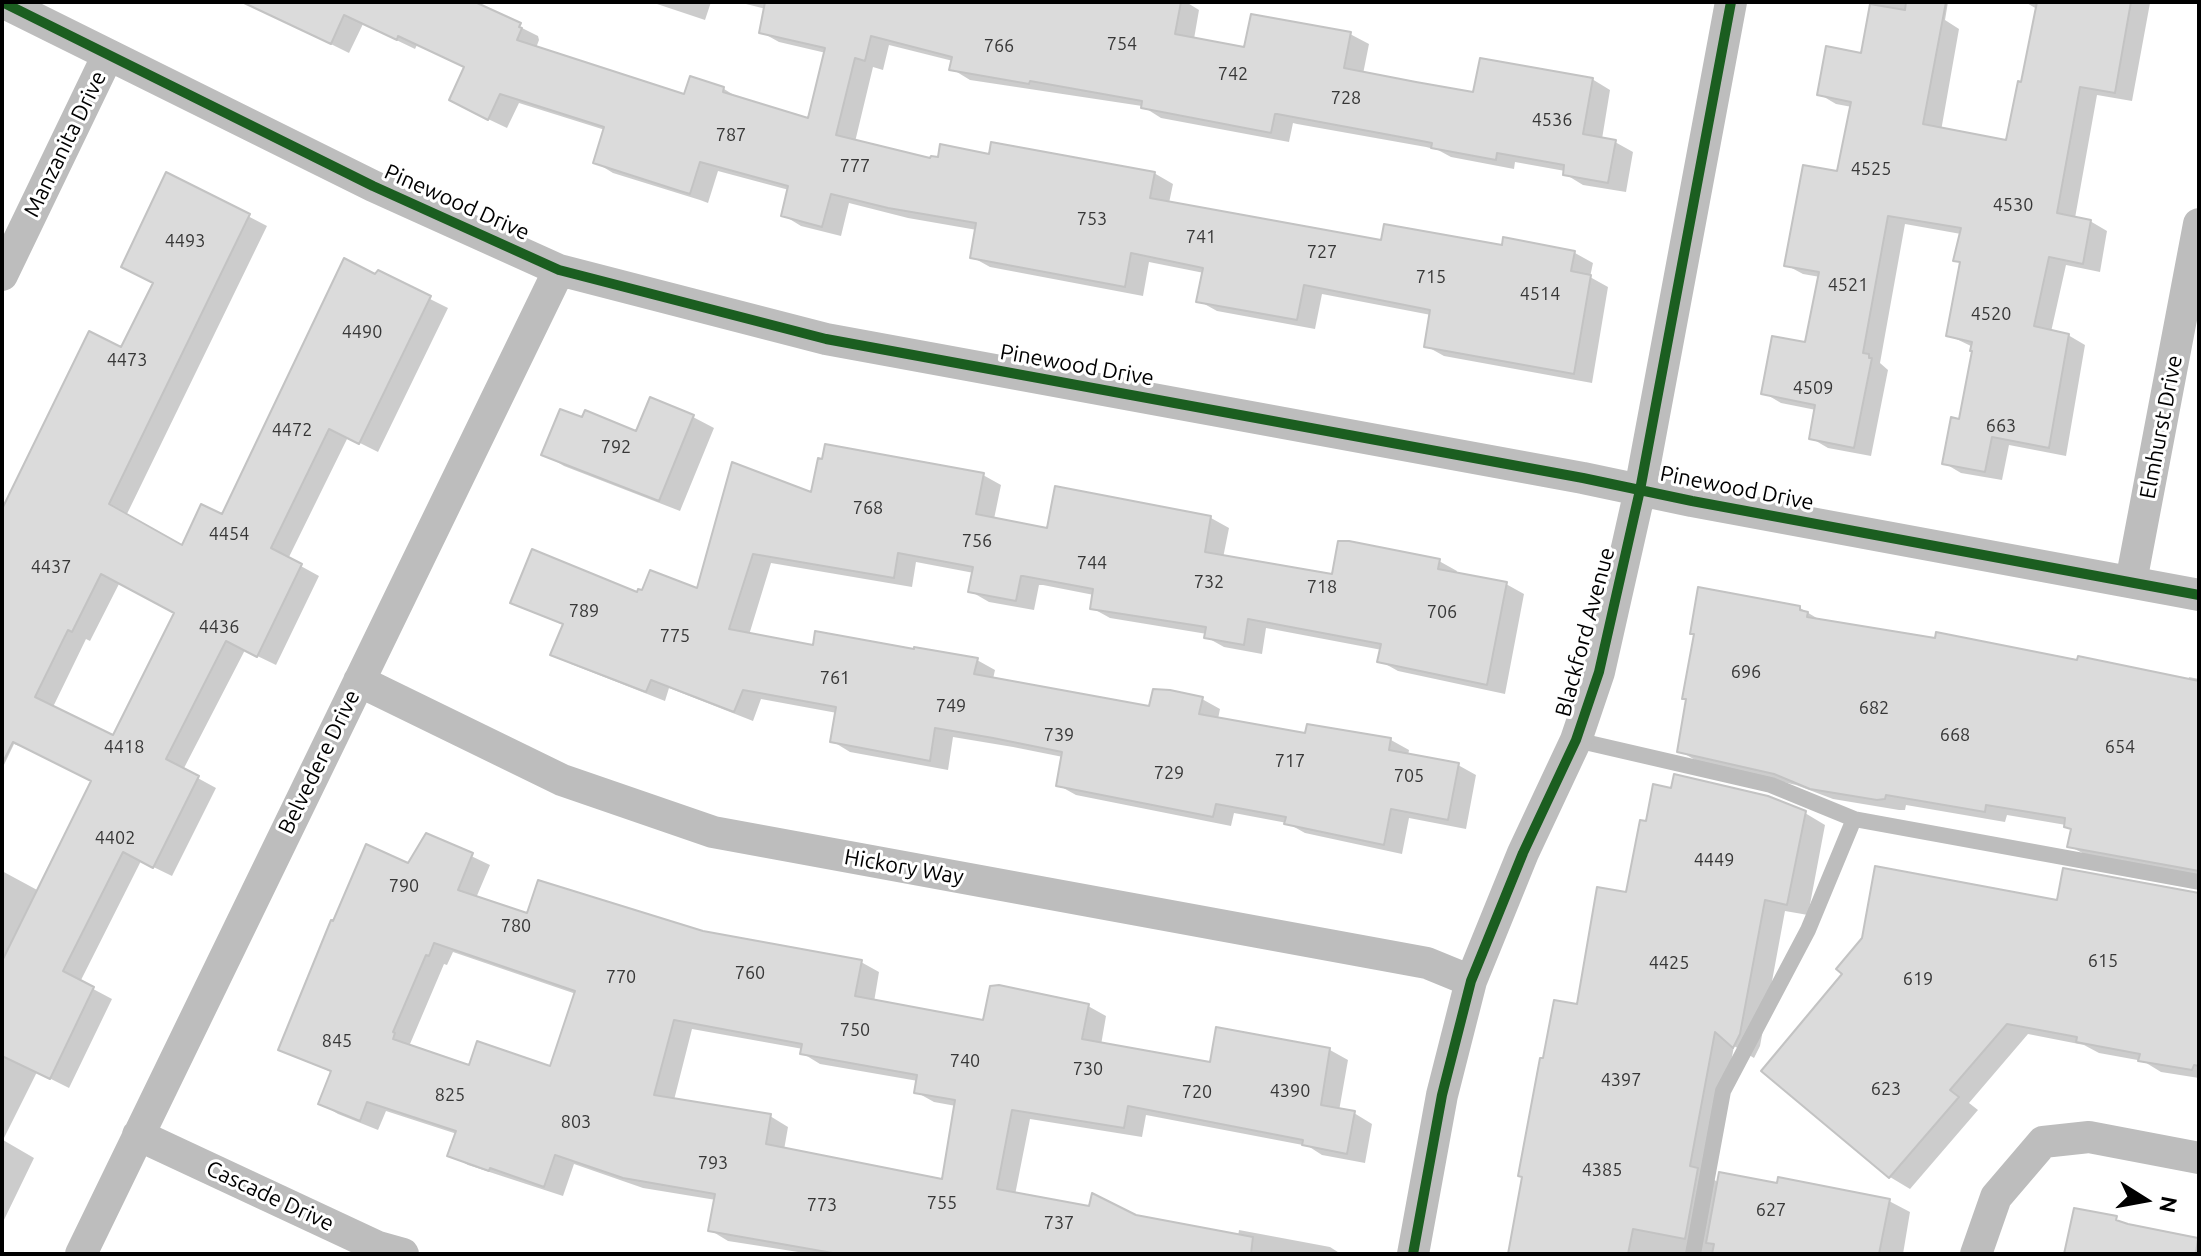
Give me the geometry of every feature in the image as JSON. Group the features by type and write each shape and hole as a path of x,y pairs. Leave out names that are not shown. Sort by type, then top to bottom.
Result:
{"street":[{"name":"Pinewood Drive","path":"2,2 373,186 559,270 826,339 2199,595"},
{"name":"Blackford Avenue","path":"1413,1254 1442,1095 1471,981 1523,853 1576,740 1599,672 1640,490 1731,2"},
{"name":"Manzanita Drive","path":"2,275 108,55"},
{"name":"Elmhurst Drive","path":"2131,582 2199,224"},
{"name":"Belvedere Drive","path":"81,1254 559,270"},
{"name":"Hickory Way","path":"359,681 562,780 713,832 1427,963 1471,981"},
{"name":"Cascade Drive","path":"138,1135 378,1247 403,1254"},
{"path":"1976,1254 1996,1197 2043,1142 2089,1137 2199,1158"}],"lane":[{"path":"1576,740 1771,785 1854,819 2199,882"},
{"path":"1693,1254 1723,1091 1808,930 1854,819"}],"building":[{"path":"242,2 475,2 521,23 517,40 684,94 690,76 724,87 723,92 808,118 825,48 759,33 765,2 1181,2 1175,34 1244,47 1251,14 1351,32 1344,68 1416,82 1473,92 1480,58 1593,78 1583,134 1616,140 1608,183 1563,175 1564,165 1497,153 1496,160 1431,148 1432,143 1277,114 1271,133 1141,108 1142,101 949,70 952,57 871,36 865,61 855,58 836,135 930,158 938,157 940,144 989,154 991,142 1155,172 1150,198 1381,240 1384,224 1502,245 1503,237 1575,251 1571,271 1591,275 1574,374 1424,347 1430,310 1304,285 1297,320 1196,302 1203,268 1131,253 1125,287 970,258 976,223 888,208 831,194 822,227 781,216 788,186 700,162 690,194 593,163 604,127 500,94 488,120 449,100 464,67 398,36 397,40 344,15 331,44"},
{"path":"1906,2 1946,2 1923,124 2006,140 2037,2 2131,2 2115,93 2080,87 2057,213 2091,220 2083,264 2049,257 2034,326 2069,334 2049,448 1992,437 1985,472 1942,464 1951,417 1959,419 1972,351 1972,342 1946,336 1960,262 1953,261 1961,228 1888,216 1863,353 1872,358 1854,448 1809,439 1815,405 1761,394 1772,336 1805,342 1819,272 1784,266 1803,165 1837,171 1851,102 1817,95 1826,46 1861,53 1870,4 1905,10"},
{"path":"166,172 250,214 109,504 182,545 201,504 222,514 344,258 375,274 378,270 431,296 359,444 329,429 271,548 302,564 257,657 226,641 166,759 199,776 153,868 123,852 63,971 94,987 50,1079 2,1056 2,961 91,781 13,742 2,764 2,509 89,331 121,347 153,283 121,267","holes":["101,574 174,613 113,735 35,697 68,630 72,632"]},
{"path":"650,397 694,415 659,501 541,455 560,409 582,417 585,410 636,431"},
{"path":"825,444 984,473 976,514 1047,528 1055,486 1211,516 1205,552 1332,574 1338,541 1349,541 1440,559 1438,569 1507,582 1487,685 1377,662 1381,644 1248,619 1244,645 1204,638 1206,627 1090,609 1093,589 1023,576 1016,601 968,592 973,567 898,553 894,578 753,554 729,629 813,645 815,631 914,647 978,658 974,674 1149,706 1153,689 1170,690 1203,697 1199,714 1305,733 1307,724 1391,738 1389,750 1459,763 1448,820 1391,809 1384,845 1284,824 1286,817 1216,804 1213,817 1056,786 1062,752 993,738 935,728 930,761 830,742 836,707 743,690 734,712 651,680 646,692 550,655 563,624 510,603 532,549 637,592 638,589 642,590 650,570 697,588 732,462 811,492 818,458 822,459"},
{"path":"1698,587 1800,606 1800,610 1808,612 1807,617 1935,638 1936,632 2077,660 2078,656 2199,681 2199,871 2067,847 2071,829 2064,827 2065,818 1986,805 1985,812 1886,795 1885,799 1877,800 1810,789 1774,774 1677,752"},
{"path":"1674,774 1768,796 1806,811 1787,905 1765,900 1740,1034 1733,1048 1715,1032 1690,1166 1698,1168 1685,1239 1633,1229 1628,1254 1508,1254 1522,1177 1518,1176 1554,1000 1577,1004 1597,887 1626,892 1640,820 1646,821 1653,784 1671,788"},
{"path":"426,833 473,853 458,890 527,913 538,880 703,931 862,960 855,996 983,1020 990,986 999,985 1089,1004 1082,1039 1210,1062 1216,1027 1330,1048 1321,1105 1355,1111 1347,1154 1302,1145 1303,1140 1128,1106 1124,1128 1012,1110 997,1189 1089,1206 1092,1193 1136,1215 1253,1237 1251,1254 838,1254 708,1231 715,1194 623,1178 555,1155 544,1187 490,1168 489,1171 447,1156 456,1131 367,1102 360,1121 318,1104 331,1071 278,1050 366,844 408,863","holes":["434,943 575,991 550,1066 477,1041 469,1065 393,1039 393,1032","674,1020 802,1044 800,1054 917,1075 914,1093 955,1100 942,1179 766,1144 771,1114 654,1095"]},
{"path":"1875,866 2057,900 2063,868 2199,893 2199,1066 2194,1065 2192,1070 2138,1061 2140,1054 2076,1042 2077,1037 2007,1024 1950,1090 1959,1097 1889,1178 1761,1071 1842,974 1836,969 1862,938"},
{"path":"1719,1172 1777,1183 1778,1177 1890,1199 1879,1254 1712,1254 1714,1244 1706,1243"},
{"path":"2074,1208 2117,1216 2116,1220 2128,1224 2198,1238 2196,1254 2064,1254"}],"cycle path":[{"path":"2,2 373,186 559,270 826,339 2199,595"},
{"path":"1413,1254 1442,1095 1471,981 1523,853 1576,740 1599,672 1640,490 1731,2"}]}
